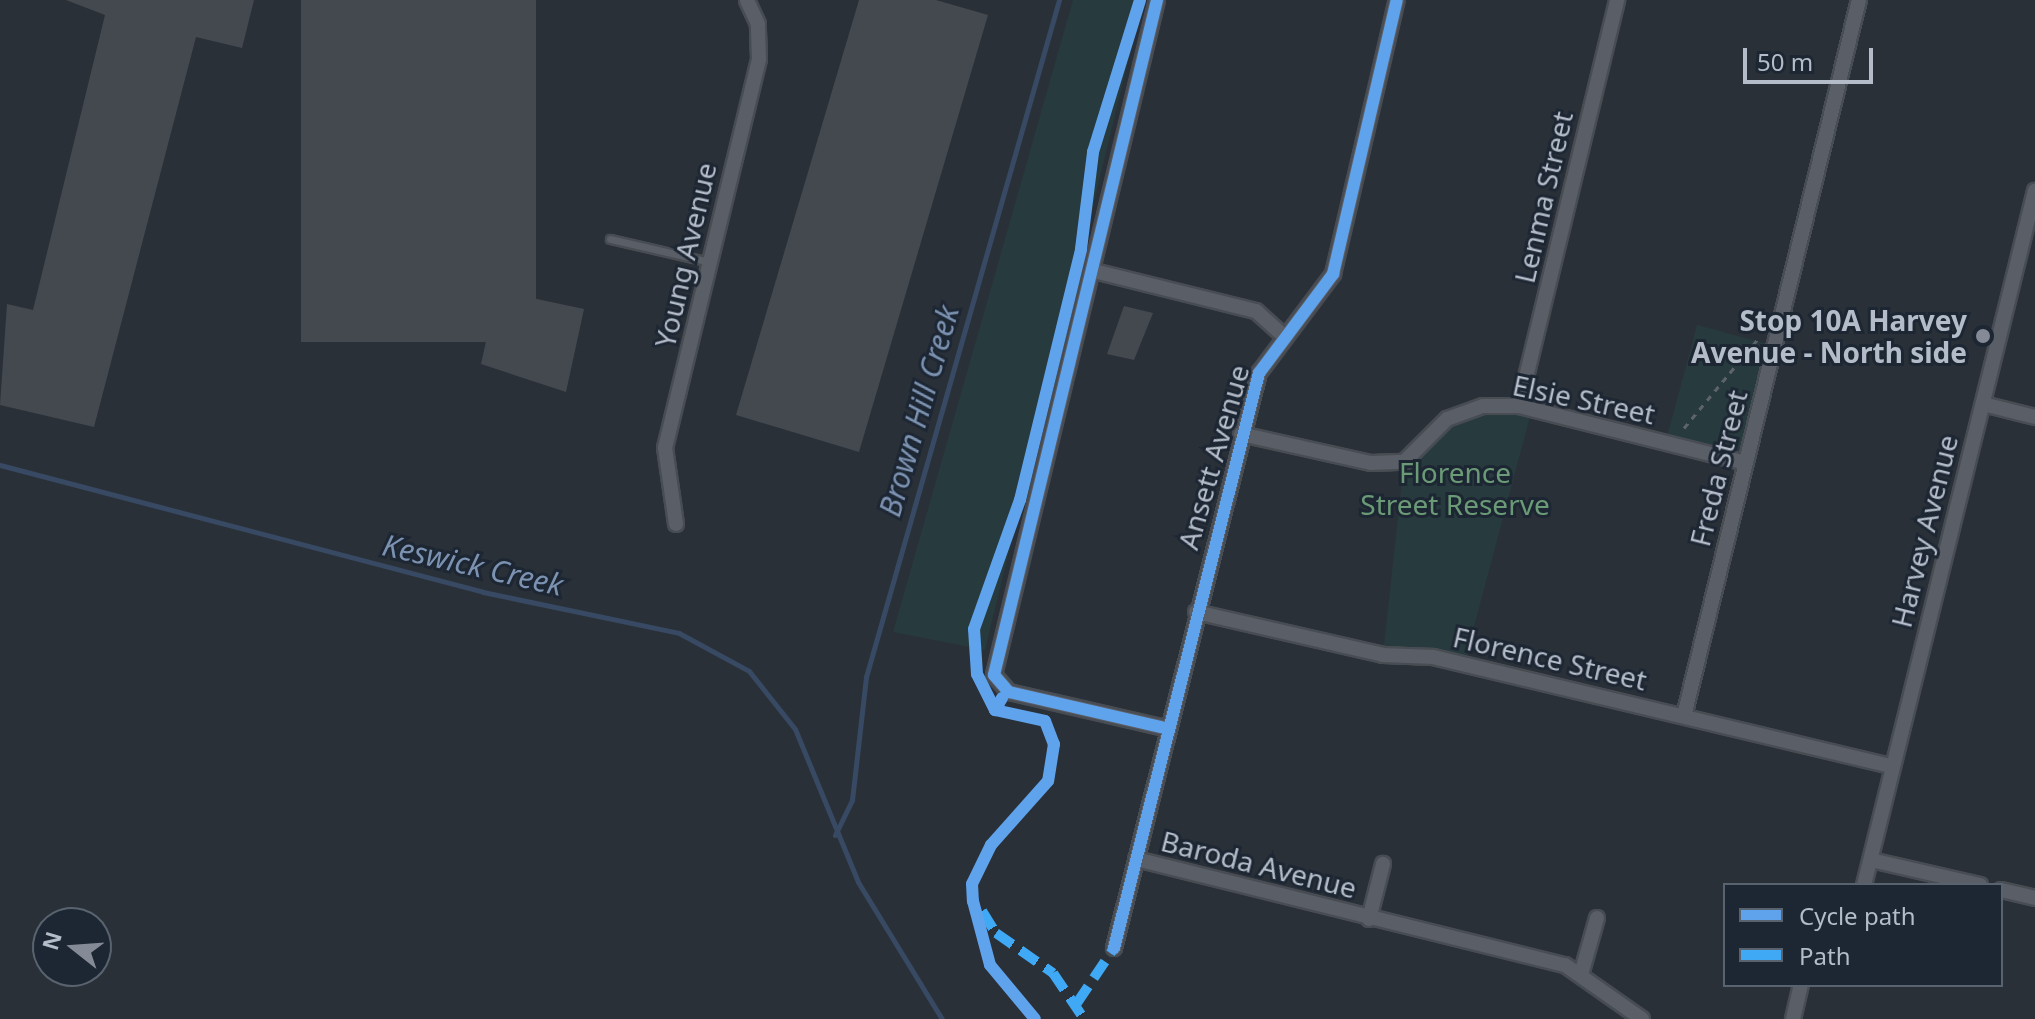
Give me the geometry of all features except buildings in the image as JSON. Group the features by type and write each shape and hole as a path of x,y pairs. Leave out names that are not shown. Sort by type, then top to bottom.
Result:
{"street":[{"name":"Young Avenue","path":"676,524 665,448 759,59 758,24 747,0"},
{"path":"1157,0 994,675 1009,692 1169,729"},
{"name":"Ansett Avenue","path":"1114,948 1196,612 1259,373 1283,335 1315,307 1333,274 1397,0"},
{"name":"Lenma Street","path":"1519,406 1617,0"},
{"name":"Freda Street","path":"1684,716 1859,0"},
{"name":"Harvey Avenue","path":"1865,883 2035,191"},
{"path":"1094,271 1256,311 1283,335"},
{"path":"1983,404 2035,417"},
{"name":"Elsie Street","path":"1241,434 1371,463 1404,462 1447,419 1483,406 1519,406 1746,463"},
{"name":"Florence Street","path":"1196,612 1684,716 1891,766"},
{"name":"Baroda Avenue","path":"1136,859 1582,971 1642,1019"},
{"path":"1871,860 1971,883"},
{"name":"Baroda Avenue","path":"1369,919 1383,864"},
{"path":"2003,890 2035,898"},
{"path":"1582,971 1597,918"},
{"path":"1793,1019 1801,987"}],"lane":[{"path":"610,239 710,262"}],"path":[{"path":"1684,428 1758,339"}],"green space":[{"path":"1073,0 1143,0 985,650 893,632"},
{"path":"1697,325 1775,346 1744,463 1666,442"},
{"name":"Florence Street Reserve","path":"1483,406 1532,409 1464,664 1383,655 1404,462 1447,419"}],"waterway":[{"name":"Brown Hill Creek","path":"835,835 852,800 866,677 1059,0"},
{"name":"Keswick Creek","path":"0,465 483,592 679,633 749,671 795,729 858,882 942,1019"}],"marked path":[{"path":"982,911 996,933 1053,973 1084,1019"},
{"path":"1077,1003 1114,948"}],"cycle path":[{"path":"995,710 977,674 974,629 1020,500 1081,249 1093,152 1140,0"},
{"path":"1157,0 994,675 1009,692 1169,729"},
{"path":"1114,948 1259,373 1333,274 1397,0"},
{"path":"1002,698 995,710 1045,721 1054,744 1048,781 991,845 972,884 973,901 990,965 1035,1019"}],"place":[{"name":"Stop 10A Harvey Avenue - North side","path":"1983,336"}]}
